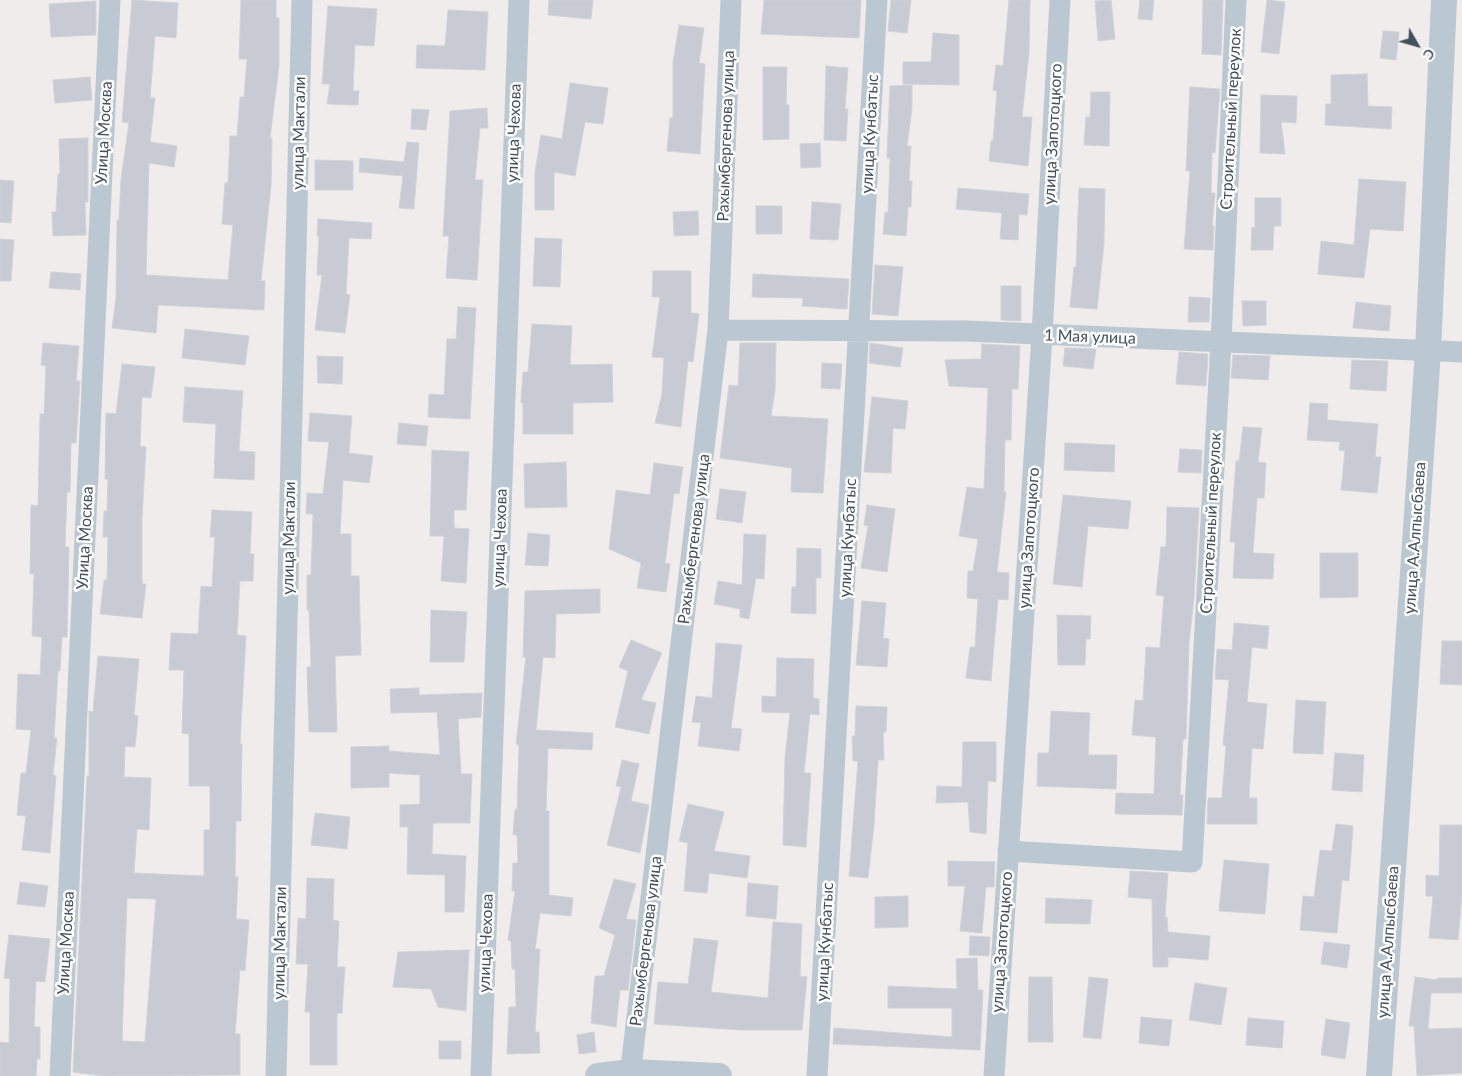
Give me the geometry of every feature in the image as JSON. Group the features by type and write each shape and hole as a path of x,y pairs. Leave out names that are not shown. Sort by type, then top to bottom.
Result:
{"street":[{"name":"Улица Москва","path":"60,1076 110,0"},
{"name":"улица Мактали","path":"276,1076 302,0"},
{"name":"улица Чехова","path":"481,1076 518,0"},
{"name":"Рахымбергенова улица","path":"630,1074 718,330 730,0"},
{"name":"улица Кунбатыс","path":"817,1076 860,332 877,0"},
{"name":"улица Запотоцкого","path":"994,1076 1042,335 1060,0"},
{"name":"Строительный переулок","path":"1008,851 1192,862 1221,342 1236,0"},
{"name":"улица А.Алпысбаева","path":"1379,1076 1428,351 1444,0"},
{"name":"1 Мая улица","path":"718,330 967,331 1462,352"},
{"path":"598,1076 630,1074 719,1076"}],"building":[{"path":"132,0 178,3 176,38 155,36 150,98 155,98 150,142 177,146 174,167 149,163 146,275 228,280 233,225 222,224 225,183 228,183 230,136 237,136 240,97 244,97 247,59 239,59 241,0 276,0 276,18 279,18 279,66 270,138 272,138 271,186 261,281 265,281 264,310 158,305 156,333 112,328 116,298 117,220 119,220 121,179 129,123 122,122"},
{"path":"549,0 593,0 591,19 548,15"},
{"path":"764,0 861,0 859,38 761,34"},
{"path":"891,0 911,0 907,33 888,31"},
{"path":"1009,0 1030,0 1029,52 1022,117 1032,117 1028,166 989,161 991,141 993,141 997,91 993,90 996,65 1003,66"},
{"path":"1111,0 1115,39 1098,41 1095,1"},
{"path":"1140,0 1154,0 1152,20 1138,19"},
{"path":"1203,0 1223,0 1221,55 1202,54"},
{"path":"1267,0 1285,2 1279,54 1261,52"},
{"path":"96,1 96,35 51,37 49,4"},
{"path":"328,6 377,9 374,46 355,45 353,91 359,91 358,105 327,104 330,84 322,84"},
{"path":"448,10 488,12 485,70 416,68 417,45 445,46"},
{"path":"679,25 704,28 699,63 705,64 700,154 667,151 670,118 673,118 673,62"},
{"path":"1383,31 1399,32 1396,60 1380,58"},
{"path":"933,33 959,35 959,85 903,84 903,62 931,62"},
{"path":"826,66 848,68 845,109 848,109 846,141 824,140"},
{"path":"763,67 787,67 786,105 789,105 789,139 763,140"},
{"path":"1367,74 1368,106 1392,107 1391,129 1325,125 1326,104 1331,104 1331,75"},
{"path":"90,77 92,100 55,103 53,80"},
{"path":"570,83 608,88 603,124 585,122 575,176 554,172 554,210 535,210 535,172 541,135 562,139"},
{"path":"912,85 912,108 907,146 911,146 909,181 912,181 911,207 908,207 906,236 883,234 885,212 888,213 890,158 887,158 890,86"},
{"path":"1190,87 1220,89 1215,153 1212,152 1211,193 1215,193 1212,226 1214,226 1213,250 1184,249 1190,171 1186,171"},
{"path":"1091,92 1110,92 1109,146 1084,145 1086,117 1090,117"},
{"path":"1261,95 1297,96 1296,123 1281,122 1285,154 1260,153"},
{"path":"487,108 488,128 480,128 475,180 483,180 477,280 446,278 449,236 443,236 450,111"},
{"path":"412,109 429,110 426,130 411,129"},
{"path":"88,138 88,202 85,202 86,235 53,236 52,212 56,212 58,174 60,174 59,139"},
{"path":"407,142 419,143 414,209 399,208 403,176 359,172 360,158 404,162"},
{"path":"820,143 821,167 801,168 800,144"},
{"path":"315,160 353,161 353,190 315,190"},
{"path":"1359,179 1406,182 1403,231 1370,229 1364,278 1318,274 1321,241 1354,245"},
{"path":"0,180 14,181 11,223 0,222"},
{"path":"958,188 1029,194 1027,215 1019,214 1018,240 1000,239 1002,213 956,209"},
{"path":"1079,188 1105,189 1104,244 1097,309 1070,307 1074,267 1076,267"},
{"path":"1255,198 1281,198 1281,226 1274,226 1273,250 1251,250 1252,227 1255,228"},
{"path":"812,202 841,204 838,240 810,239"},
{"path":"756,206 782,206 782,234 756,234"},
{"path":"698,211 699,235 674,236 673,212"},
{"path":"318,219 372,223 371,239 349,238 346,294 350,295 345,333 315,330 322,275 317,275"},
{"path":"535,238 562,239 560,287 533,286"},
{"path":"0,239 14,240 11,281 0,281"},
{"path":"875,265 903,267 898,316 872,314"},
{"path":"653,271 691,271 691,313 699,314 693,362 688,361 681,427 655,423 662,394 664,358 652,357 660,297 652,297"},
{"path":"51,272 81,274 80,290 49,288"},
{"path":"753,274 849,279 847,309 802,306 803,298 752,297"},
{"path":"1001,286 1021,286 1021,321 1001,320"},
{"path":"1189,297 1210,298 1209,322 1188,322"},
{"path":"1242,301 1266,301 1266,325 1243,326"},
{"path":"1356,302 1391,306 1389,331 1353,328"},
{"path":"458,307 476,308 470,419 428,417 429,394 444,395 447,339 456,339"},
{"path":"532,324 572,326 570,365 612,364 613,402 573,403 573,434 523,434 523,403 521,403 523,372 528,372"},
{"path":"185,329 249,336 245,365 182,358"},
{"path":"43,343 79,346 76,381 80,381 76,443 71,443 70,492 67,492 65,547 69,547 67,637 62,637 60,671 58,670 54,738 57,738 53,775 56,776 50,853 22,850 26,816 17,815 21,773 26,773 31,730 16,729 18,674 40,675 42,637 32,636 34,574 30,574 31,505 38,506 40,414 44,414 46,366 41,365"},
{"path":"740,343 776,343 775,391 771,416 828,419 823,493 791,492 792,468 720,458 729,385 738,386"},
{"path":"870,343 903,348 900,367 869,363"},
{"path":"982,344 1020,346 1018,389 1012,389 1011,440 1005,440 1004,492 1006,492 997,572 1009,573 1008,600 998,599 991,681 966,678 970,647 975,647 978,599 967,598 968,571 973,571 978,539 959,536 967,487 984,489 988,388 949,386 945,360 981,359"},
{"path":"1065,348 1096,349 1093,369 1063,366"},
{"path":"1179,352 1208,354 1206,386 1176,384"},
{"path":"1233,355 1270,356 1268,380 1231,378"},
{"path":"317,356 343,357 342,384 318,383"},
{"path":"1352,360 1388,361 1386,391 1350,389"},
{"path":"822,363 842,364 840,389 821,388"},
{"path":"122,364 155,367 151,398 142,397 140,446 146,447 142,519 142,584 146,584 142,618 100,614 104,580 107,580 108,537 103,537 104,511 107,511 108,479 105,479 106,413 116,414"},
{"path":"185,387 243,391 239,451 255,452 254,480 214,478 216,424 183,422"},
{"path":"872,397 908,401 905,429 893,428 891,473 864,472"},
{"path":"1310,403 1328,404 1327,420 1378,424 1375,457 1381,457 1377,493 1341,490 1345,451 1339,450 1340,442 1307,440"},
{"path":"310,413 352,416 349,453 373,456 369,483 343,480 340,534 351,534 351,576 359,576 361,655 335,656 337,732 309,732 307,667 311,667 309,610 307,610 307,575 311,575 313,514 306,514 307,493 323,494 329,442 308,441"},
{"path":"399,423 428,426 426,446 397,444"},
{"path":"1243,427 1262,428 1258,462 1266,463 1264,498 1257,498 1253,553 1274,554 1273,579 1233,578 1235,542 1230,542 1236,461 1239,461"},
{"path":"1065,443 1115,445 1114,472 1064,470"},
{"path":"1180,449 1202,450 1201,473 1178,472"},
{"path":"432,450 469,452 466,510 454,510 454,528 469,529 466,583 441,581 444,536 430,536"},
{"path":"566,462 567,507 525,508 524,464"},
{"path":"654,463 683,467 679,494 674,493 665,563 670,564 666,592 637,588 641,563 609,549 616,490 650,495"},
{"path":"720,489 746,492 742,523 716,519"},
{"path":"1063,495 1131,501 1128,529 1088,526 1082,587 1053,584"},
{"path":"867,505 895,509 887,572 861,568 868,526 864,525"},
{"path":"1167,507 1199,508 1194,598 1189,643 1186,739 1183,739 1180,795 1183,795 1182,815 1115,814 1116,793 1154,794 1156,737 1132,735 1135,700 1143,701 1146,647 1160,648 1164,596 1156,595 1161,547 1166,547"},
{"path":"212,510 252,512 250,554 254,554 253,581 240,581 237,635 246,636 240,744 242,744 241,821 236,821 235,877 238,877 236,919 249,920 245,971 240,970 235,1034 240,1034 240,1075 103,1076 73,1072 87,776 89,776 89,711 93,712 98,656 139,659 134,715 138,716 135,747 125,746 124,777 151,778 149,830 137,829 134,873 204,876 204,830 210,830 210,786 189,786 189,734 182,733 184,670 169,670 171,633 198,634 201,586 212,587 215,537 210,537","holes":["127,898 156,899 145,1042 122,1041"]},
{"path":"528,533 550,535 548,566 525,565"},
{"path":"744,534 766,535 764,579 756,578 749,619 740,617 740,609 714,604 718,581 742,585"},
{"path":"797,548 821,549 821,578 816,578 816,614 791,613 792,587 796,587"},
{"path":"1320,553 1358,553 1358,597 1320,598"},
{"path":"600,589 600,613 556,614 555,658 543,657 536,730 593,733 592,750 548,748 546,811 549,811 549,895 573,898 571,916 540,913 535,949 540,949 535,1032 539,1032 540,1053 507,1054 509,1007 516,1007 515,969 512,969 511,941 508,940 515,891 512,891 513,863 518,863 517,835 513,835 515,809 517,810 519,745 516,744 526,657 523,657 525,591"},
{"path":"862,601 886,603 883,638 889,639 887,667 856,665"},
{"path":"431,610 467,612 464,662 430,662"},
{"path":"1057,615 1091,616 1090,639 1086,639 1085,665 1058,665"},
{"path":"1234,623 1269,626 1267,649 1252,647 1247,702 1267,704 1263,749 1252,748 1249,798 1257,798 1257,824 1207,824 1208,798 1222,798 1226,746 1223,745 1229,680 1215,679 1217,649 1232,650"},
{"path":"631,640 662,653 641,700 656,703 649,734 615,727 628,671 619,667"},
{"path":"1442,641 1462,641 1462,685 1440,684"},
{"path":"716,643 742,645 731,728 742,729 739,751 698,746 701,723 692,722 696,696 712,698"},
{"path":"777,658 814,659 813,698 819,699 819,715 810,714 804,773 811,773 806,847 783,845 785,758 790,713 762,712 762,696 776,697"},
{"path":"419,688 419,695 482,693 481,717 458,719 461,774 472,774 470,823 433,823 432,854 466,856 464,912 445,912 445,875 407,874 408,827 400,827 400,805 420,804 420,775 389,773 389,787 351,788 351,747 389,746 389,751 440,755 437,712 391,713 390,689"},
{"path":"1296,700 1326,702 1323,754 1293,753"},
{"path":"856,706 887,707 886,732 883,732 884,760 878,760 874,825 868,878 849,876 858,761 853,761 852,736 855,736"},
{"path":"1051,711 1090,713 1088,755 1117,755 1116,789 1037,786 1038,753 1049,753"},
{"path":"963,742 996,742 996,782 988,781 986,834 970,832 968,802 936,803 937,786 962,787"},
{"path":"1335,753 1364,755 1362,792 1332,790"},
{"path":"622,760 639,764 631,801 649,805 640,853 607,845 621,787 616,786"},
{"path":"688,804 724,812 714,851 750,856 747,878 709,873 707,893 684,891 688,843 679,841"},
{"path":"315,813 350,817 347,849 311,845"},
{"path":"1336,824 1353,826 1349,881 1342,880 1337,933 1300,930 1303,896 1314,897 1320,850 1332,851"},
{"path":"1440,825 1462,825 1462,895 1458,940 1429,938 1433,896 1426,896 1426,875 1439,876"},
{"path":"1224,860 1269,864 1265,914 1219,911"},
{"path":"948,861 995,862 994,887 986,887 982,933 960,931 965,886 948,886"},
{"path":"1130,871 1168,873 1165,917 1167,917 1168,932 1210,936 1208,960 1168,957 1168,967 1153,967 1152,899 1128,897"},
{"path":"307,878 334,879 333,920 339,921 337,967 345,967 342,1013 337,1013 337,1065 310,1065 310,1012 305,1012 308,964 296,964 298,918 306,919"},
{"path":"614,879 636,884 626,919 636,920 628,990 620,990 616,1027 591,1023 595,976 604,976 615,935 599,928"},
{"path":"20,882 48,886 45,907 17,904"},
{"path":"748,883 778,886 776,919 746,916"},
{"path":"908,896 908,927 875,928 875,897"},
{"path":"1046,898 1092,900 1090,924 1045,923"},
{"path":"773,922 802,924 800,976 807,977 802,1030 741,1030 654,1024 658,982 688,984 694,938 718,941 711,992 768,998"},
{"path":"9,935 50,939 45,982 36,981 34,1027 40,1027 40,1059 37,1059 36,1076 0,1076 0,1042 9,1043 10,979 4,978"},
{"path":"970,936 990,937 989,956 969,955"},
{"path":"1324,942 1350,945 1347,968 1321,964"},
{"path":"469,950 466,1011 438,1007 431,989 393,987 398,952"},
{"path":"977,958 978,990 983,990 980,1050 833,1044 834,1028 952,1037 952,1008 888,1008 888,986 957,989 956,959"},
{"path":"1029,977 1052,977 1053,1042 1028,1042"},
{"path":"1089,977 1108,979 1101,1039 1083,1037"},
{"path":"1415,977 1437,980 1437,978 1462,978 1462,993 1431,993 1428,1029 1462,1028 1462,1073 1417,1076 1414,1026 1409,1026"},
{"path":"1195,983 1227,988 1221,1025 1189,1020"},
{"path":"1141,1017 1172,1020 1169,1046 1139,1043"},
{"path":"1248,1018 1284,1021 1282,1048 1246,1045"},
{"path":"1326,1019 1350,1023 1345,1059 1321,1055"},
{"path":"594,1032 596,1052 579,1054 577,1035"},
{"path":"439,1041 461,1041 461,1059 439,1059"}]}
